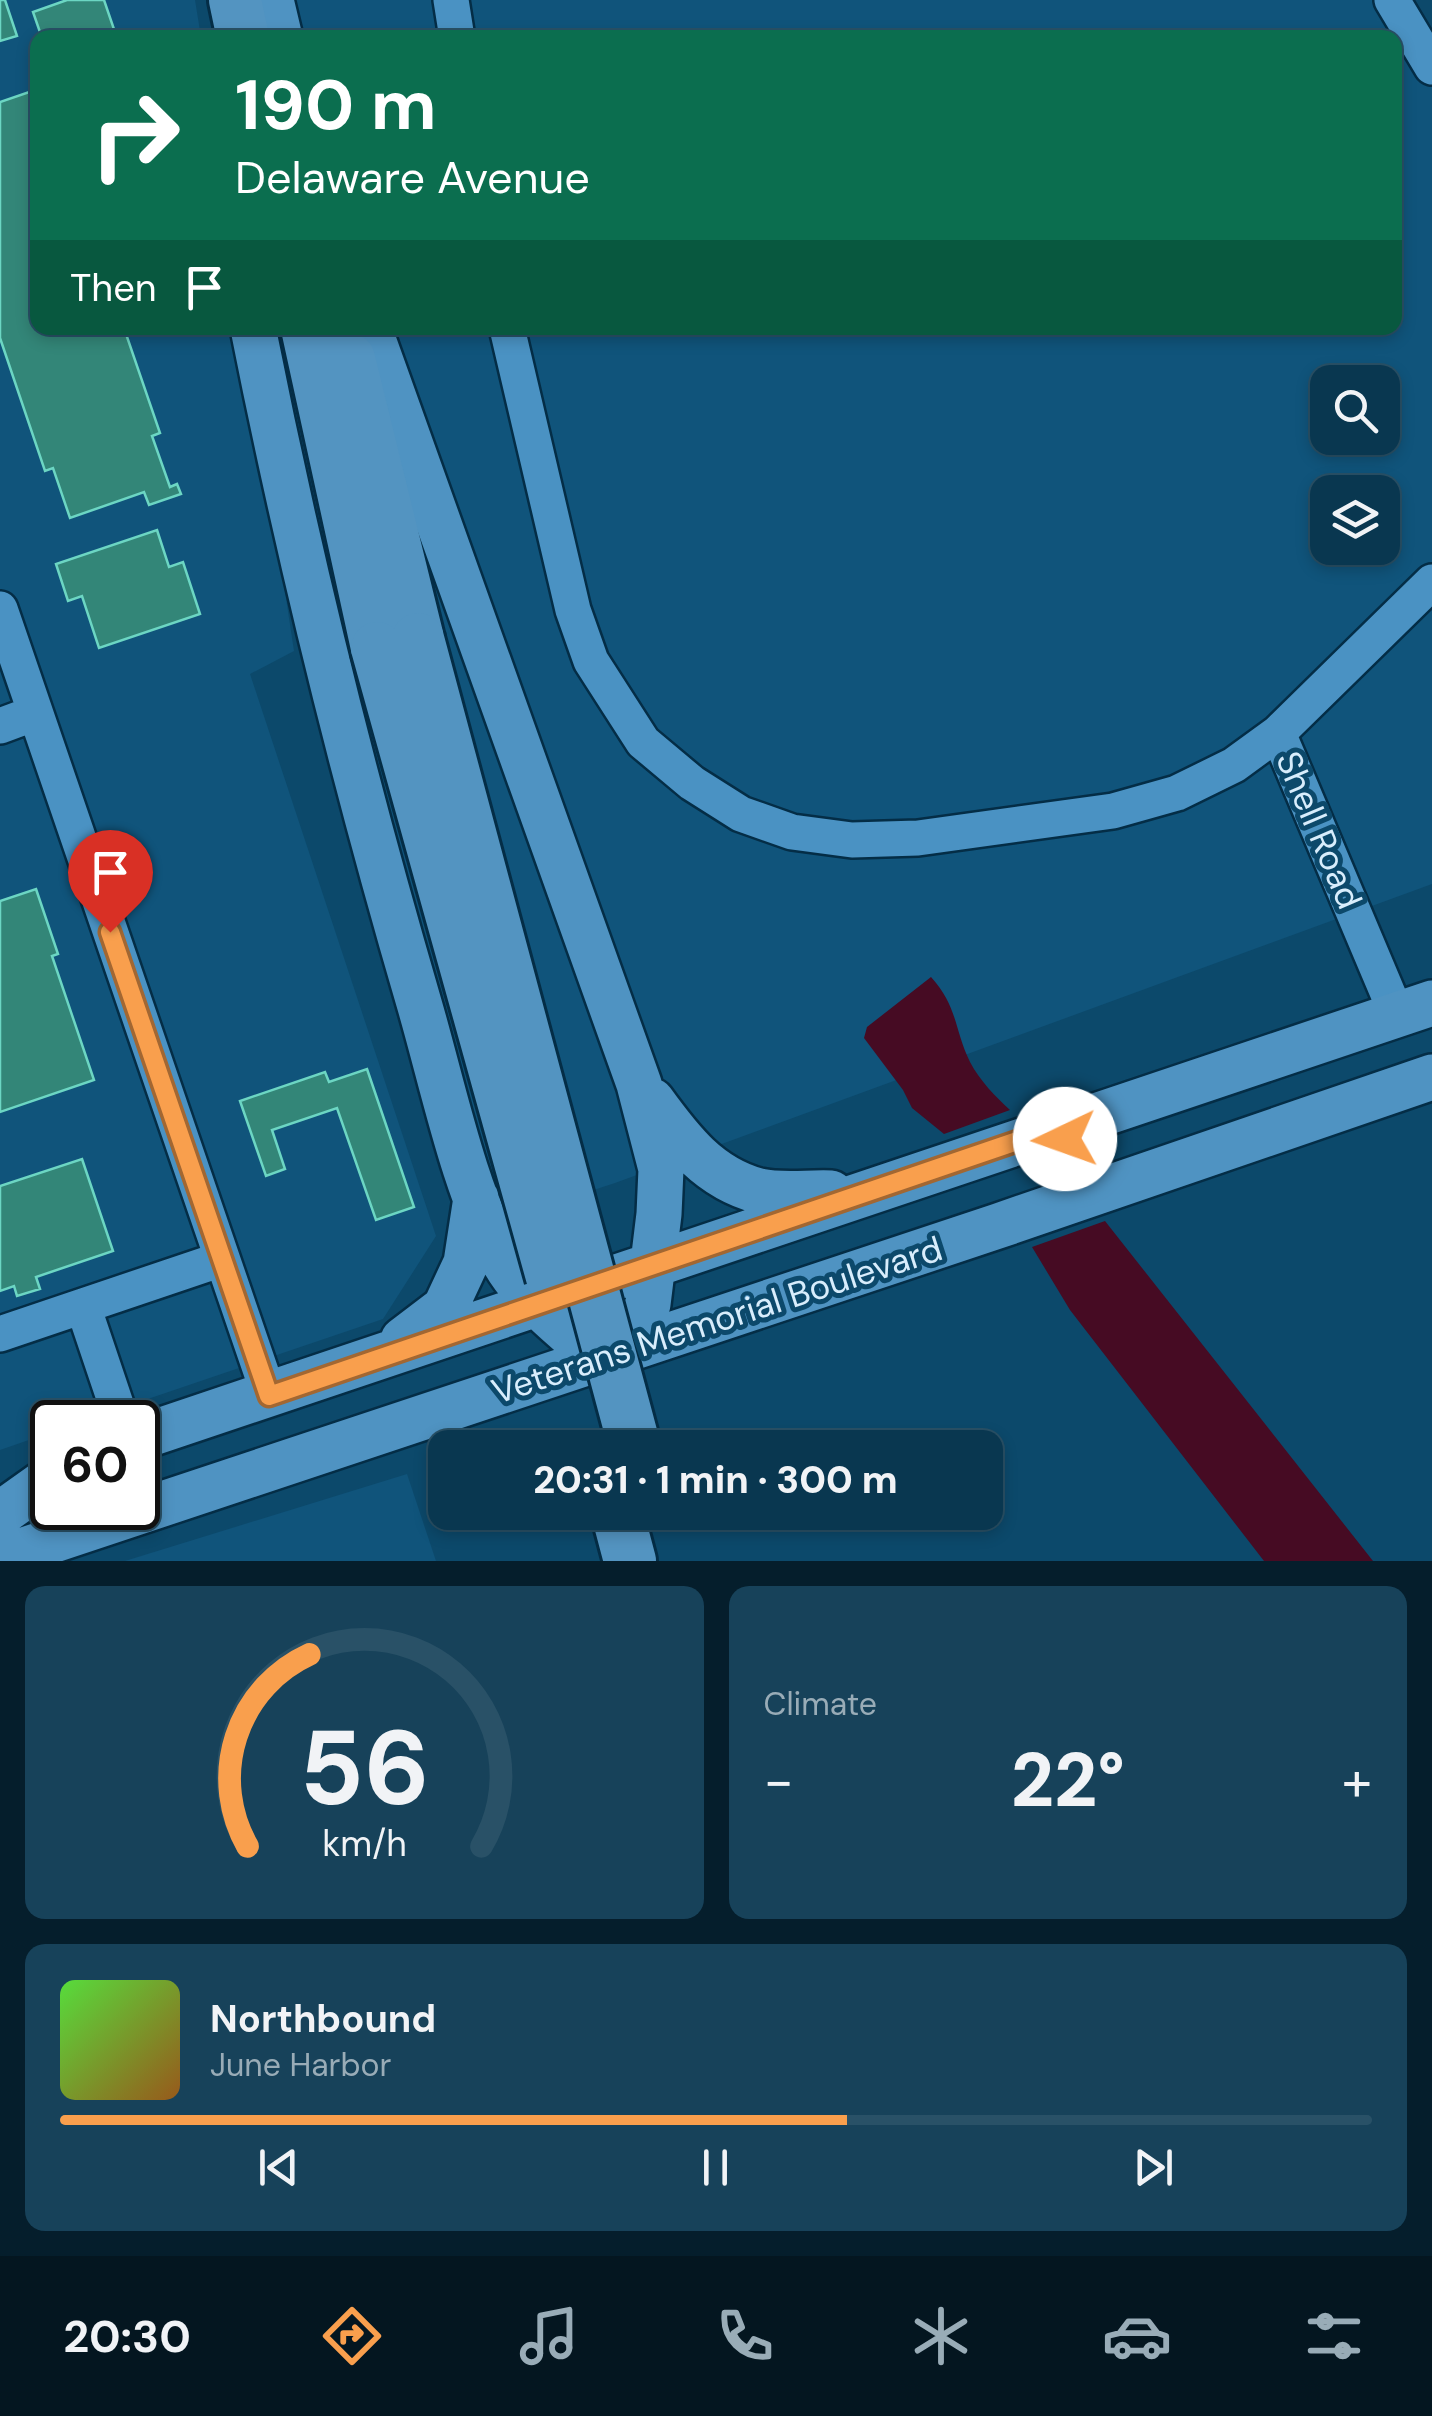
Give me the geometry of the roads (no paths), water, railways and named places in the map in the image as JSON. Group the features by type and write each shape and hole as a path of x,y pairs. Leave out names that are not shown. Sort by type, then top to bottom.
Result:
{"highway":[{"path":"309,335 630,1430"},
{"path":"343,335 397,644 594,1430"},
{"path":"622,1530 630,1561"},
{"path":"657,1530 665,1561"}],"main road":[{"path":"214,0 217,30"},
{"path":"255,335 286,495 376,858 476,1198 505,1264 538,1304 614,1354 648,1304 661,1169 639,1084 372,335"},
{"path":"1270,1133 1268,1108 1274,1088 1282,1081 1304,1070 1402,1040 1420,1013"},
{"name":"Veterans Memorial Boulevard","path":"160,1431 1044,1132 1420,1013"},
{"name":"Veterans Memorial Boulevard","path":"0,1558 78,1548 614,1354 1432,1077"},
{"path":"639,1084 686,1147 714,1172 761,1192 863,1193"},
{"path":"1036,1213 1078,1180 1084,1168 1083,1154 1074,1144 1044,1132"},
{"path":"376,1360 446,1308 466,1263 476,1198"},
{"path":"0,1482 30,1472"},
{"path":"0,1514 30,1493"}],"street":[{"path":"451,0 456,30"},
{"path":"1392,0 1432,67"},
{"path":"509,335 573,610 591,662 643,742 692,783 741,814 792,832 852,840 918,838 1113,811 1177,792 1234,765 1278,733"},
{"name":"Shell Road","path":"1420,1013 1278,733 1432,582"},
{"path":"0,609 269,1396"},
{"path":"0,726 36,713"},
{"path":"0,1334 222,1258"},
{"path":"84,1306 115,1400"}]}
